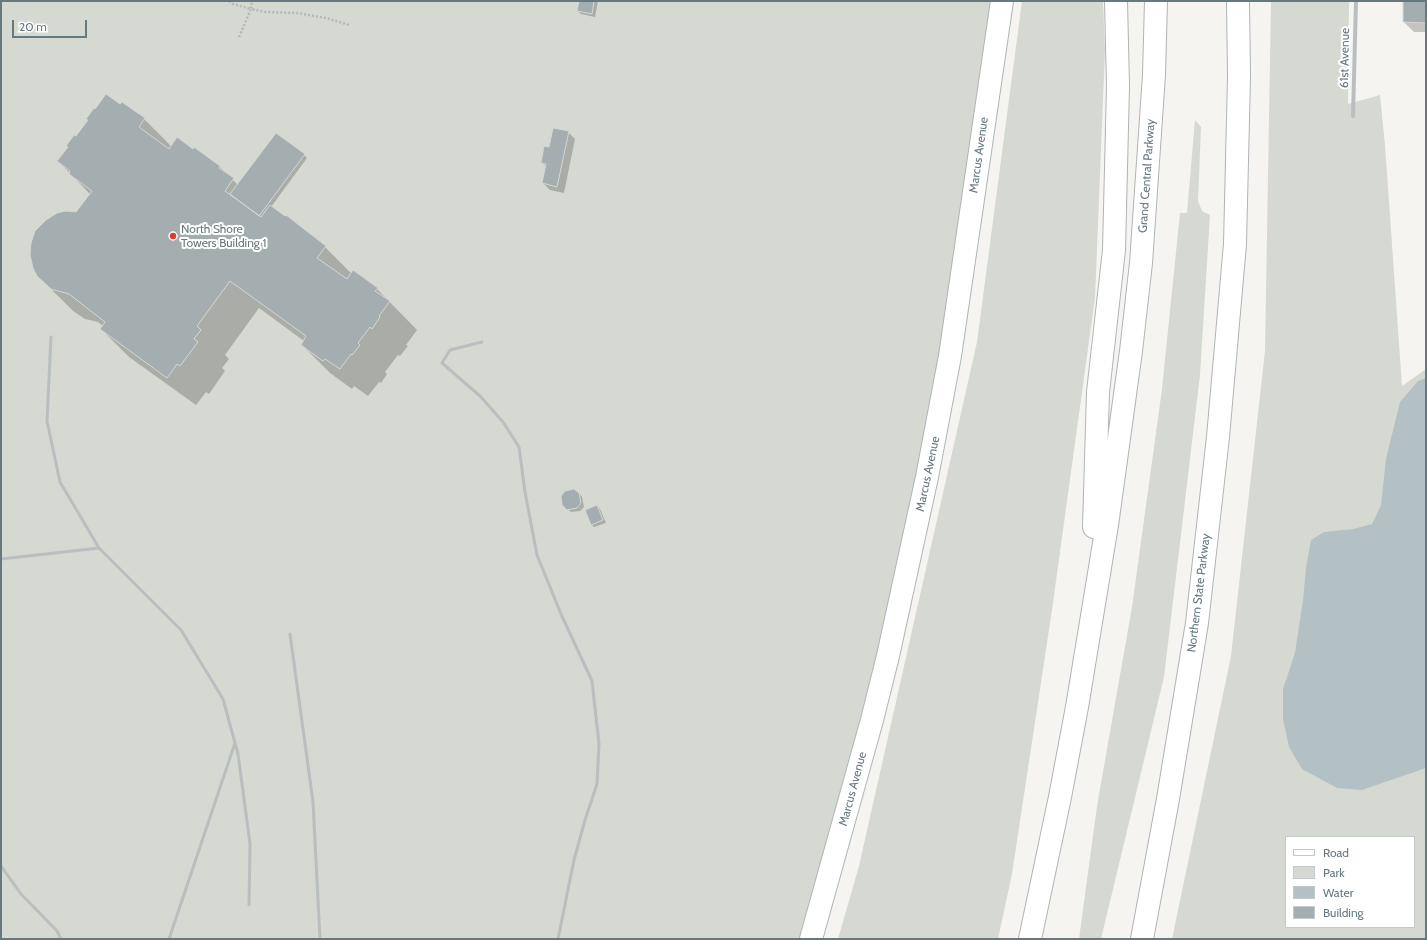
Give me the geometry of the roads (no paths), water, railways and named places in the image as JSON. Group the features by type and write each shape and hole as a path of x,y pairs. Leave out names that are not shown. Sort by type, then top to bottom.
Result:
{"main road":[{"name":"Marcus Avenue","path":"811,939 888,656 927,477 950,356 1002,1"},
{"path":"1030,939 1060,797 1092,618 1098,392 1114,250 1118,86 1116,1"},
{"name":"Grand Central Parkway","path":"1092,618 1109,510 1131,351 1140,263 1152,106 1156,1"},
{"name":"Northern State Parkway","path":"1142,939 1168,799 1197,623 1218,437 1235,244 1239,77 1238,1"}],"street":[{"name":"61st Avenue","path":"1353,116 1356,1"}],"lane":[{"path":"50,336 47,421 60,482 99,548 181,630 223,699 238,754 250,844 249,905"},
{"path":"482,342 450,350 442,363 480,396 502,422 519,448 525,492 537,555 561,614 592,681 599,744 597,784 574,860 558,939"},
{"path":"1,559 99,548"},
{"path":"290,634 314,802 320,939"},
{"path":"169,939 235,743"},
{"path":"1,866 22,894 57,931 61,939"}],"water":[{"path":"1426,378 1426,768 1362,790 1337,788 1302,769 1289,747 1283,719 1283,689 1295,653 1311,540 1324,532 1353,529 1372,524 1381,505 1386,459 1400,402 1418,381"}],"place":[{"name":"North Shore Towers Building 1","path":"173,236"}]}
